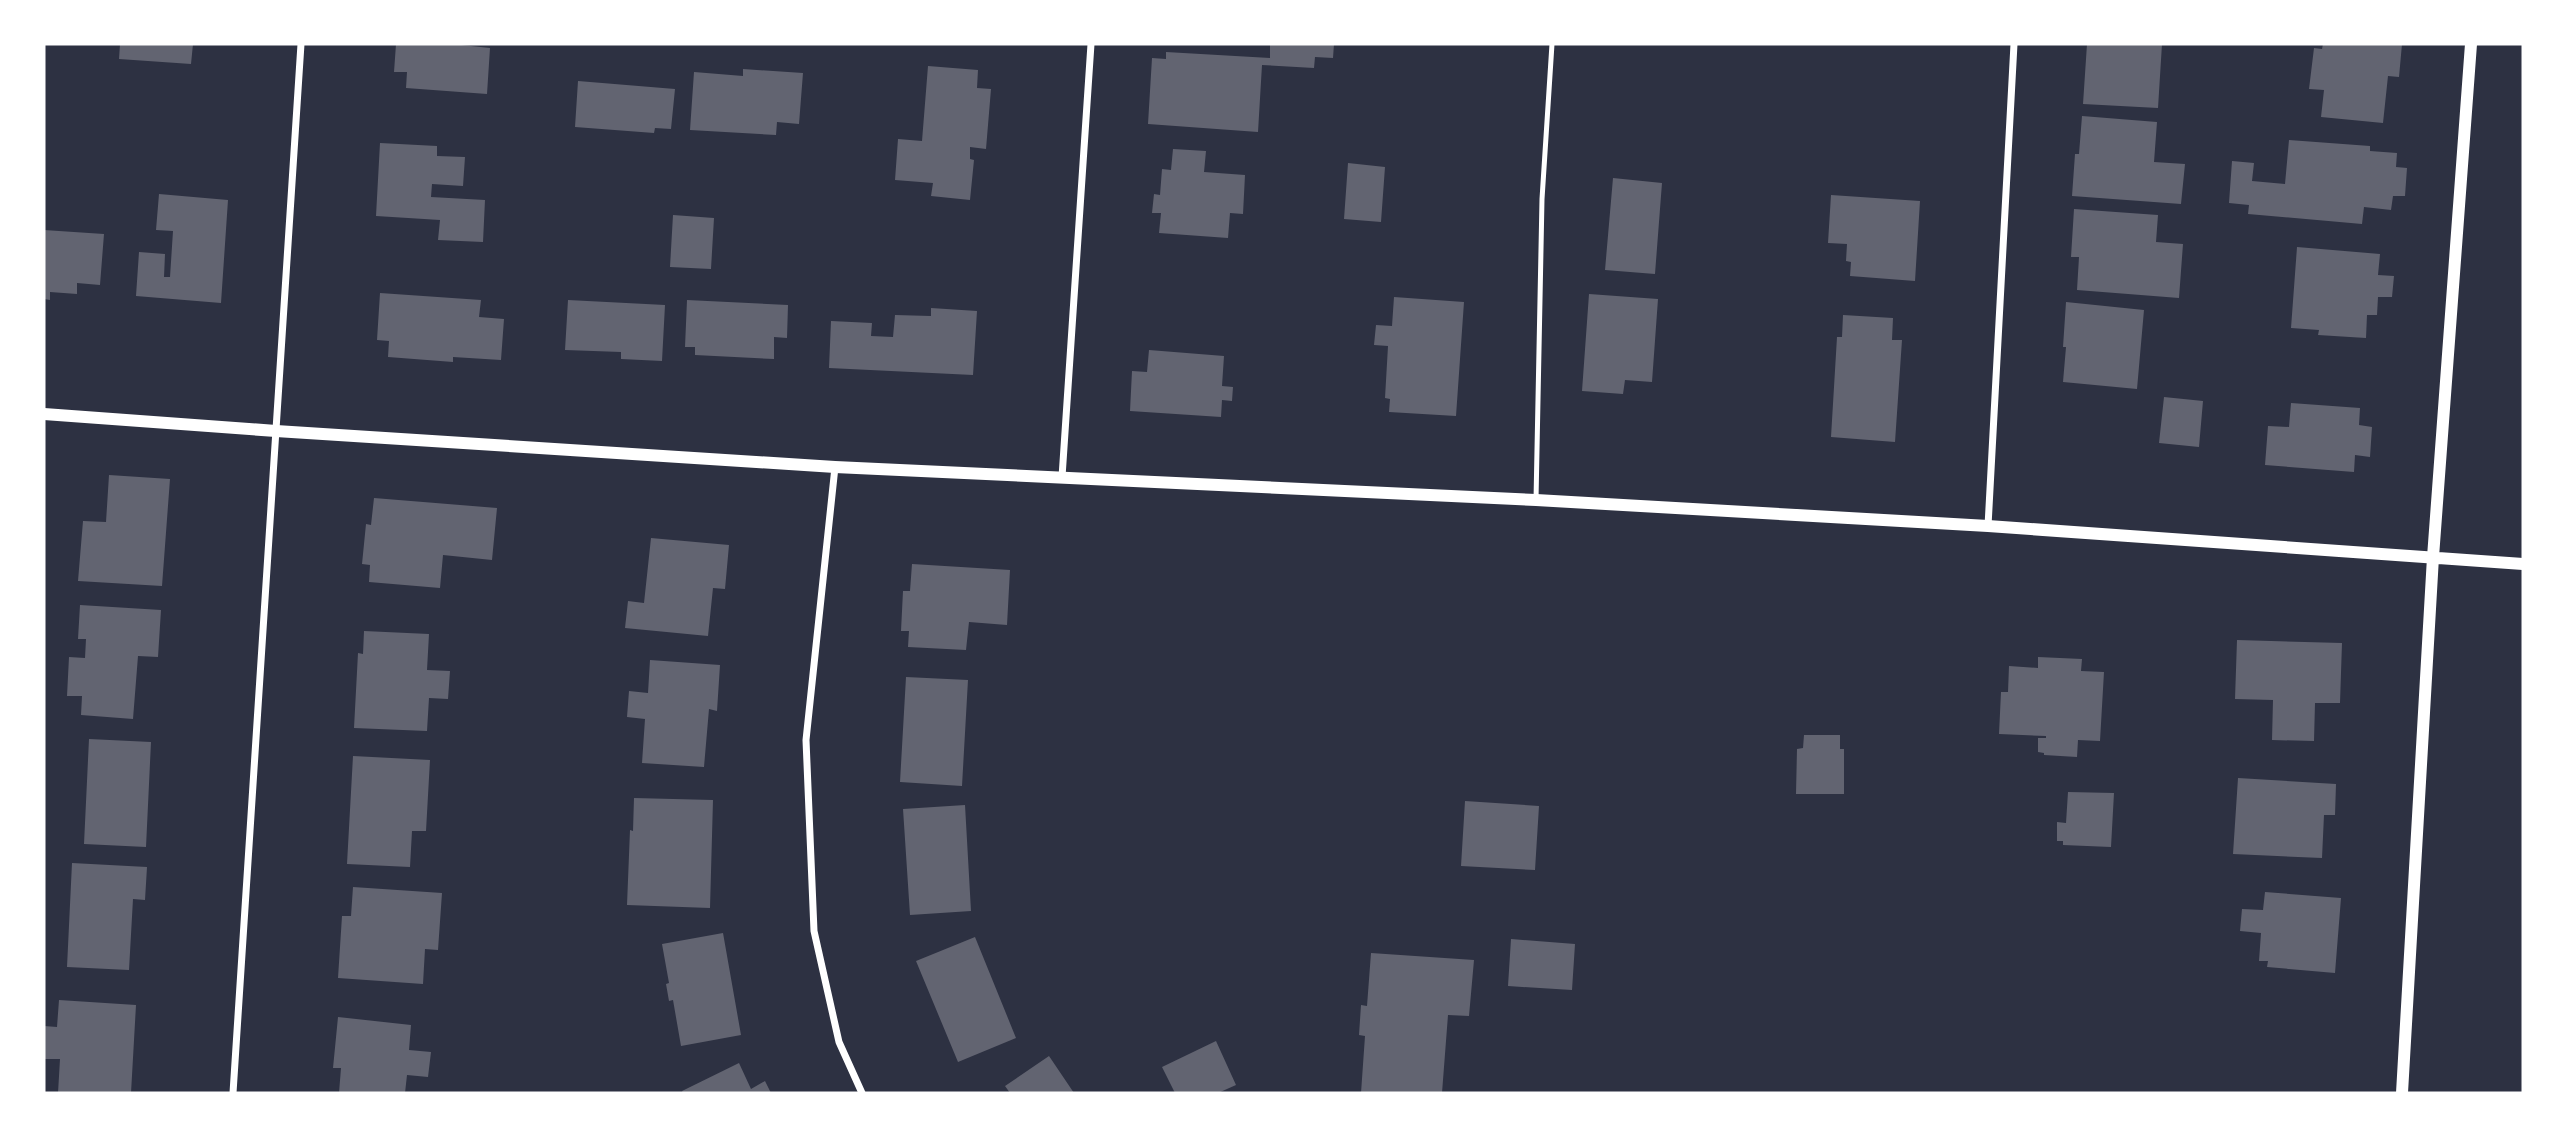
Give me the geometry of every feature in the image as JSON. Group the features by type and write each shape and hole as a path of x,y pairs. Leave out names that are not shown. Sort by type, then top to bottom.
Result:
{"street":[{"path":"233,1093 301,44"},
{"path":"1062,477 1091,44"},
{"path":"1988,526 2014,44"},
{"path":"2402,1093 2433,557 2471,44"},
{"path":"44,414 835,467 1536,500 1988,526 2523,564"},
{"path":"835,467 806,740 814,931 839,1041 862,1093"}],"lane":[{"path":"1536,500 1542,199 1552,44"}],"building":[{"path":"120,44 193,44 191,64 119,59"},
{"path":"396,44 452,44 490,48 487,94 406,88 407,72 394,72"},
{"path":"1270,44 1334,44 1333,58 1315,57 1314,68 1262,65 1258,132 1148,124 1152,58 1166,59 1166,52 1270,58"},
{"path":"2087,44 2162,44 2158,108 2083,104"},
{"path":"2323,44 2402,44 2399,77 2388,76 2383,123 2321,117 2324,90 2309,89 2314,48 2322,49"},
{"path":"928,66 978,70 977,88 991,89 986,149 970,147 970,159 974,160 970,200 931,196 933,183 895,180 898,139 922,141"},
{"path":"743,69 803,73 799,124 777,122 776,135 690,130 694,72 743,76"},
{"path":"578,81 675,89 671,129 655,128 654,133 575,127"},
{"path":"2082,116 2157,122 2154,162 2185,164 2181,204 2072,196 2075,154 2079,154"},
{"path":"2289,140 2370,146 2370,151 2397,153 2396,167 2407,168 2405,196 2393,196 2391,210 2364,207 2362,224 2248,214 2249,205 2229,203 2232,161 2254,163 2252,181 2285,184"},
{"path":"380,143 437,146 437,156 465,157 463,186 432,184 431,197 485,200 483,242 438,240 440,220 376,216"},
{"path":"1173,149 1206,151 1204,172 1245,175 1243,214 1230,213 1228,238 1159,233 1161,213 1152,213 1154,194 1160,195 1162,169 1171,170"},
{"path":"1348,163 1385,167 1381,222 1344,219"},
{"path":"1613,178 1662,183 1655,274 1605,270"},
{"path":"159,194 228,200 221,303 136,296 139,252 165,254 164,277 170,277 173,231 156,230"},
{"path":"1831,195 1920,201 1915,281 1850,276 1851,262 1846,261 1847,244 1828,243"},
{"path":"2074,209 2158,215 2156,242 2183,244 2179,298 2077,290 2079,257 2071,257"},
{"path":"673,215 714,218 711,269 670,267"},
{"path":"44,230 104,234 100,285 77,283 77,294 50,292 50,300 44,299"},
{"path":"2297,247 2380,254 2378,275 2394,276 2392,297 2378,297 2377,315 2367,315 2366,338 2318,335 2319,330 2291,328"},
{"path":"380,293 481,300 479,317 504,319 501,360 453,357 453,362 388,357 389,341 377,340"},
{"path":"1589,294 1658,299 1652,382 1625,380 1623,394 1582,391"},
{"path":"1394,297 1464,302 1456,416 1389,412 1390,399 1385,398 1388,346 1374,345 1376,325 1392,326"},
{"path":"568,300 665,305 662,361 621,359 621,352 565,350"},
{"path":"687,300 788,305 787,338 774,337 774,359 695,355 695,347 685,347"},
{"path":"2066,302 2144,310 2137,389 2063,382"},
{"path":"931,308 977,311 973,375 829,368 831,321 872,323 871,336 893,337 895,315 931,316"},
{"path":"1843,315 1893,318 1892,340 1902,340 1895,442 1831,437 1837,337 1842,337"},
{"path":"1149,350 1224,356 1222,386 1233,387 1232,401 1222,400 1221,417 1130,411 1132,371 1147,372"},
{"path":"2164,397 2203,401 2199,447 2159,443"},
{"path":"2291,403 2360,408 2359,425 2372,427 2370,457 2355,455 2354,472 2265,465 2268,426 2289,427"},
{"path":"109,475 170,479 162,586 78,581 83,521 106,522"},
{"path":"374,498 497,508 492,560 443,555 440,588 369,582 370,565 362,564 366,524 371,525"},
{"path":"651,538 729,545 725,589 713,588 708,636 625,628 628,601 644,603"},
{"path":"912,564 1010,570 1007,625 969,622 966,650 908,647 909,631 901,631 903,591 910,591"},
{"path":"80,605 161,610 158,657 138,656 133,719 81,715 82,696 67,696 69,657 85,658 86,639 78,639"},
{"path":"364,631 429,634 427,670 450,671 448,699 429,698 427,731 354,728 358,653 363,654"},
{"path":"2237,640 2342,643 2340,703 2315,703 2314,741 2272,740 2273,700 2235,699"},
{"path":"2038,657 2082,659 2081,671 2104,672 2100,741 2078,740 2077,757 2044,755 2038,752 2038,738 2046,736 1999,734 2001,692 2008,692 2009,666 2038,668"},
{"path":"650,660 720,665 717,711 709,709 704,767 642,763 645,719 627,717 629,691 648,693"},
{"path":"906,677 968,680 962,786 900,782"},
{"path":"1804,735 1840,735 1840,749 1844,749 1844,794 1796,794 1797,749 1803,748"},
{"path":"89,739 151,742 146,847 84,844"},
{"path":"353,756 430,760 426,831 412,831 410,867 347,864"},
{"path":"2238,778 2336,784 2335,815 2324,815 2322,858 2233,854"},
{"path":"2068,792 2114,793 2111,847 2063,845 2063,841 2057,841 2057,822 2066,823"},
{"path":"634,798 713,800 710,908 627,905"},
{"path":"1465,801 1539,806 1535,870 1461,866"},
{"path":"965,805 971,911 910,915 903,809"},
{"path":"72,863 147,867 145,900 133,899 129,970 67,967"},
{"path":"353,887 442,893 438,950 425,949 423,984 338,978 342,916 351,916"},
{"path":"2265,892 2341,898 2335,973 2267,967 2268,961 2259,961 2261,933 2240,931 2242,909 2263,910"},
{"path":"723,933 741,1035 681,1046 673,1000 669,1001 666,984 669,983 662,944"},
{"path":"975,937 1016,1038 958,1062 916,961"},
{"path":"1511,939 1575,944 1572,990 1508,986"},
{"path":"1371,953 1474,960 1469,1016 1448,1015 1442,1093 1361,1093 1365,1036 1359,1035 1361,1005 1367,1006"},
{"path":"59,1000 136,1005 131,1093 58,1093 60,1059 44,1059 44,1026 57,1027"},
{"path":"338,1017 411,1025 409,1050 431,1052 428,1077 407,1075 405,1093 339,1093 341,1068 333,1068"},
{"path":"1216,1041 1236,1085 1218,1093 1175,1093 1162,1067"},
{"path":"1049,1056 1074,1093 1010,1093 1005,1086"},
{"path":"739,1063 751,1089 765,1081 771,1093 683,1093 682,1091"}]}
